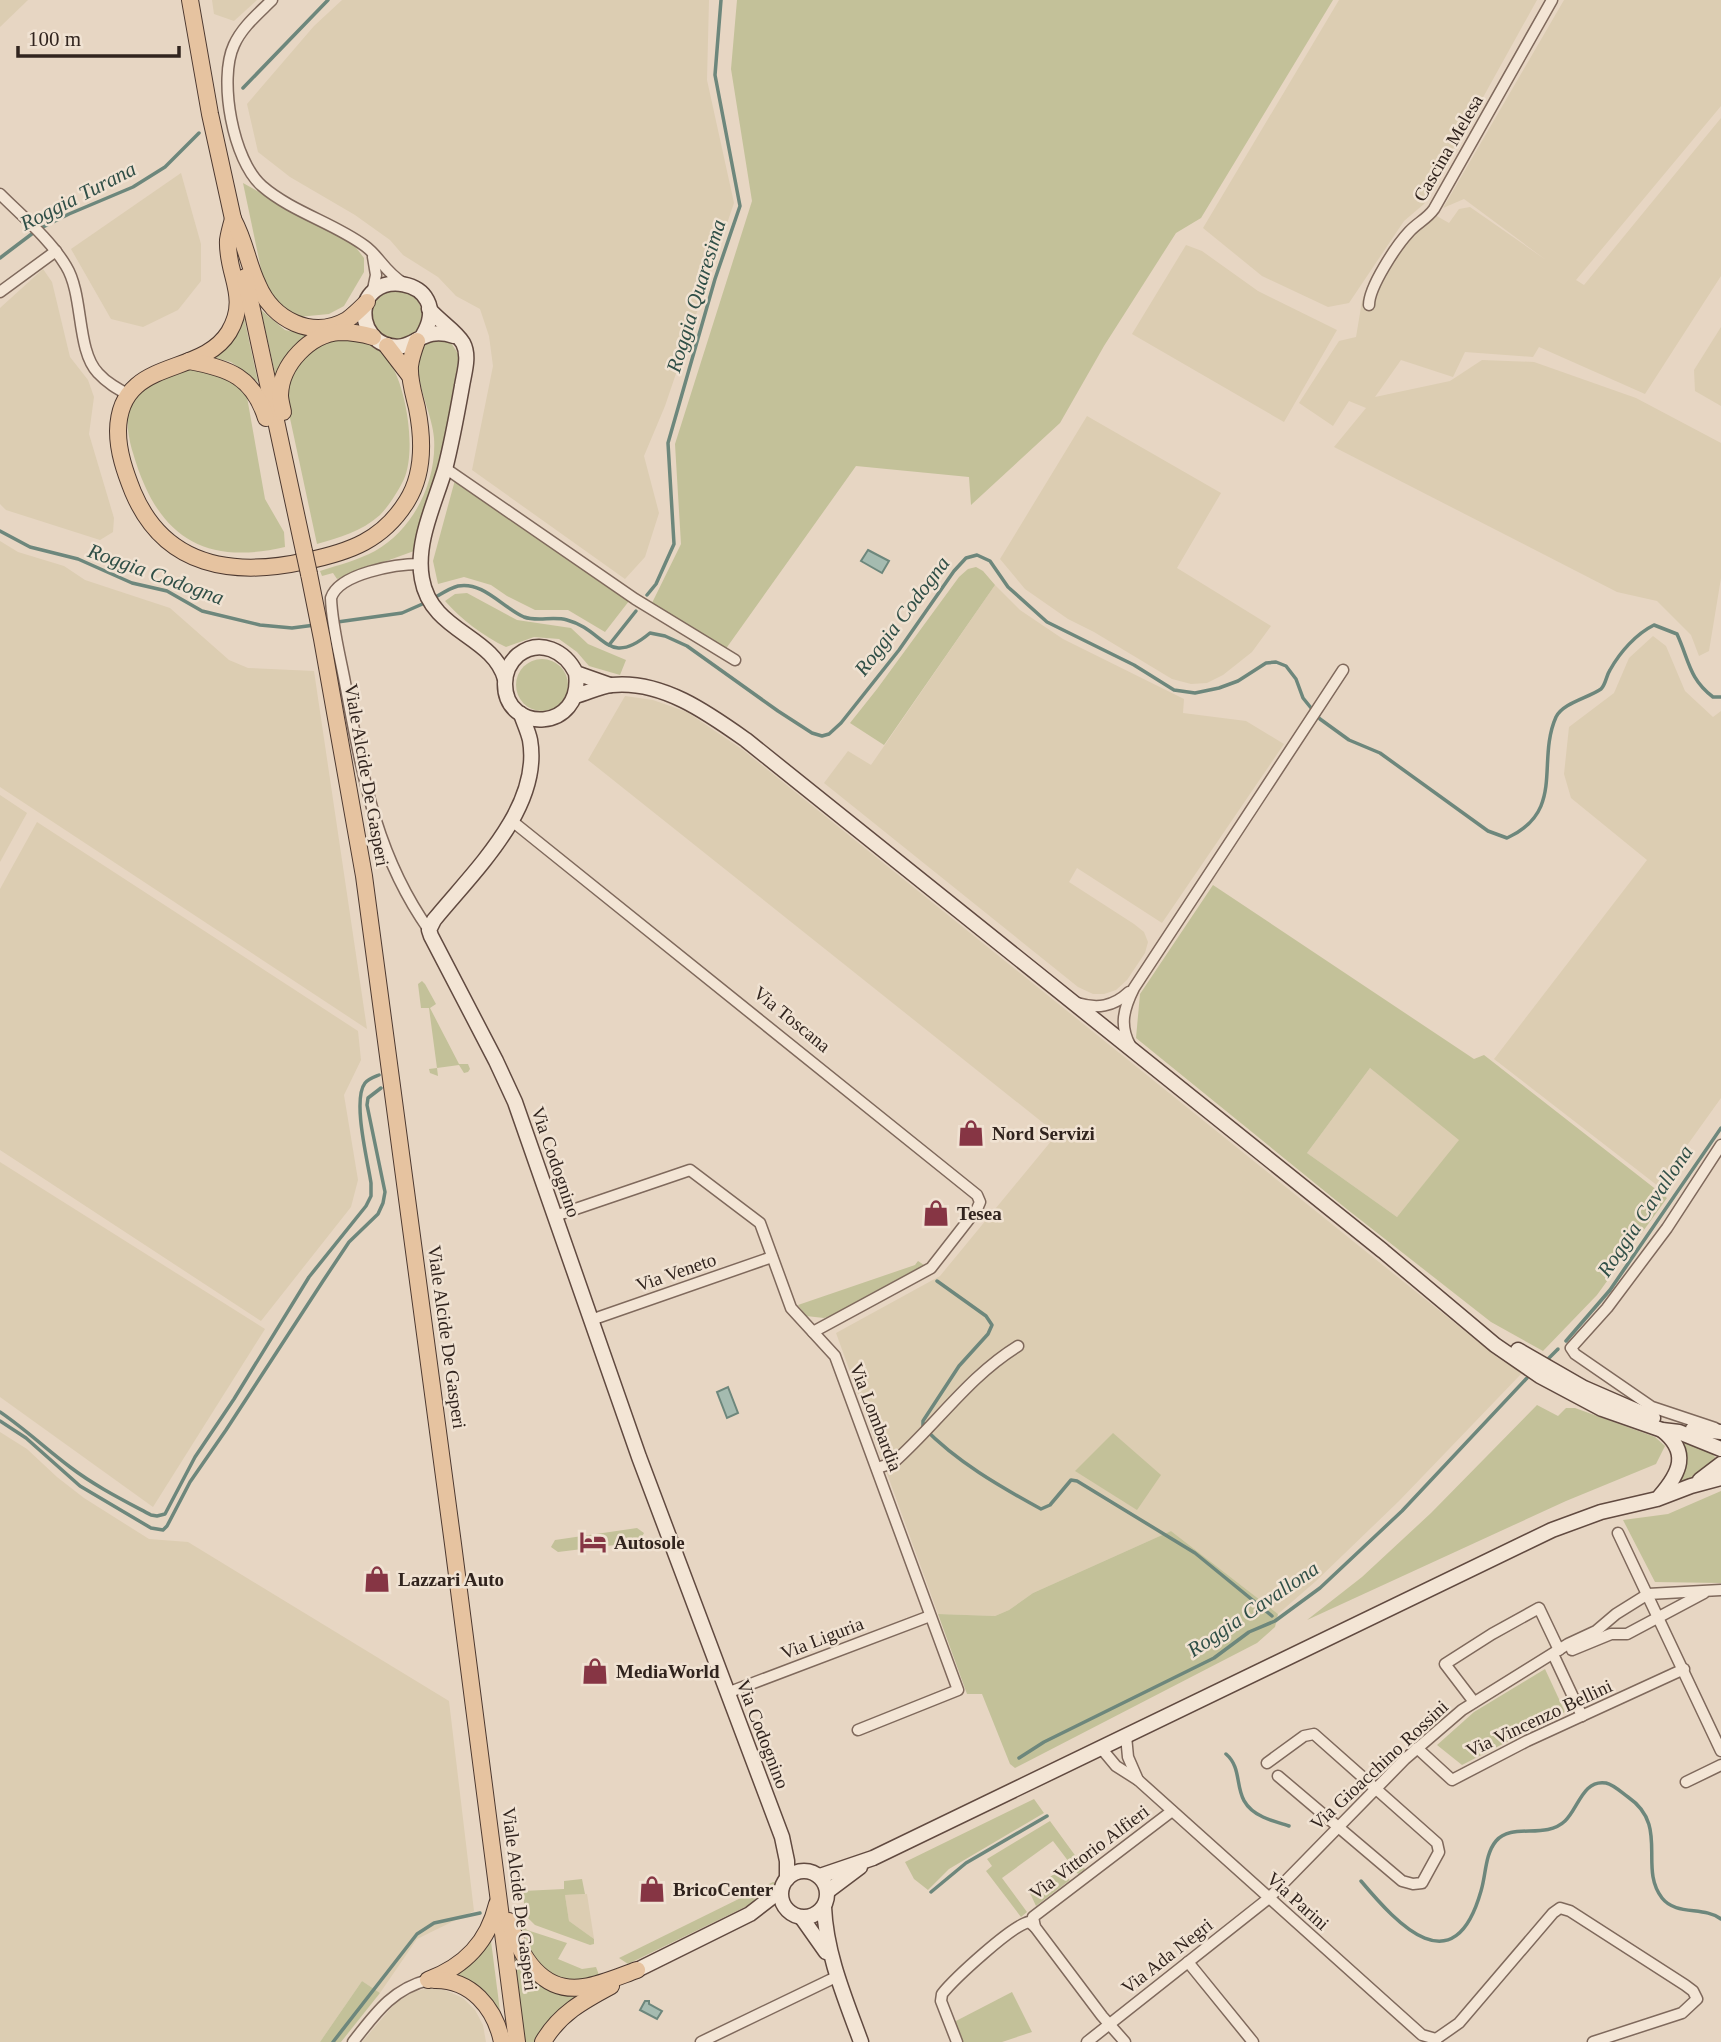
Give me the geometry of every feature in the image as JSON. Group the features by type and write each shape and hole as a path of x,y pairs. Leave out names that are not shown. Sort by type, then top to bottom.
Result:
{"main road":[{"path":"190,0 210,114 283,452"},
{"path":"233,219 243,237 257,285 278,314 291,322 317,329 348,319 370,298"},
{"path":"233,219 228,240 239,296 237,315 228,333 216,347 203,356 153,373 129,395 120,413 118,431 121,457 138,504 171,544 191,556 217,566 249,569 294,564 363,544 383,531 409,498 417,477 421,449 420,424 410,365 420,338"},
{"path":"283,452 286,426 280,395 286,375 304,347 321,337 340,332 380,341 410,376"},
{"path":"187,361 229,371 242,379 260,401 270,431 283,452"},
{"name":"Viale Alcide De Gasperi","path":"283,452 309,574 323,604 330,638 366,889 517,2042"},
{"path":"497,1876 506,1900 514,1938 523,1956 540,1975 557,1985 584,1987 637,1970"},
{"path":"428,1980 456,1967 479,1945 488,1932 499,1895"},
{"path":"543,2042 569,2010 637,1970"},
{"path":"428,1980 446,1980 472,1991 484,2001 493,2015 502,2042"}],"street":[{"path":"272,0 239,34 233,45 227,69 227,91 248,169 262,186 361,243 388,272 403,283 418,289 429,309 430,318 420,338"},
{"name":"Cascina Melesa","path":"1369,305 1372,288 1408,233 1427,219 1434,209 1552,0"},
{"path":"0,194 55,251 73,280 89,359 107,382 129,395"},
{"path":"0,292 55,251"},
{"path":"373,254 376,275 365,320 380,341 407,346 420,338 440,332 458,337"},
{"path":"370,298 386,284 403,283"},
{"path":"429,309 458,337 466,350 466,362 454,434 425,536 420,564 425,591 454,628 484,648 498,662 505,678 508,699 521,714 530,739 530,757 523,796 512,821 429,930"},
{"path":"445,468 635,599 735,660"},
{"path":"323,604 344,583 390,566 420,564"},
{"name":"Via Codognino","path":"330,638 373,813 387,857 429,930 515,1102 639,1457 782,1837 787,1861 784,1884"},
{"path":"505,678 519,655 529,649 541,647 563,654 576,673 578,685 575,696 562,714 541,720 521,714"},
{"path":"484,648 505,655 519,655"},
{"path":"1136,1054 1128,1042 1123,1023 1126,1006 1134,988 1343,670"},
{"path":"576,673 610,685"},
{"path":"575,696 610,685 633,685 702,709 746,740 1494,1345 1576,1397 1625,1418 1662,1430 1679,1432 1721,1449"},
{"path":"530,757 537,739 552,719"},
{"name":"Via Toscana","path":"512,821 977,1195 980,1202 977,1209 931,1268 813,1332"},
{"path":"1070,1002 1103,1007 1114,1004 1134,988"},
{"path":"1721,1145 1667,1228 1607,1308 1571,1348 1575,1354 1652,1407 1721,1431"},
{"name":"Via Lombardia","path":"555,1216 690,1170 760,1223 791,1308 835,1356 958,1690 858,1730"},
{"name":"Via Veneto","path":"591,1320 772,1257"},
{"path":"1457,1313 1584,1388 1632,1410 1680,1426 1721,1431"},
{"path":"877,1468 892,1463 977,1377 1007,1351 1018,1346"},
{"path":"1657,1499 1674,1480 1679,1467 1678,1446 1672,1437 1662,1430"},
{"path":"1691,1486 1721,1464"},
{"path":"861,2042 835,1969 825,1928 824,1907 828,1891 873,1858 1552,1530 1601,1512 1657,1499 1721,1478"},
{"path":"1618,1533 1721,1751"},
{"path":"1648,1594 1721,1590"},
{"name":"Via Gioacchino Rossini","path":"1556,1652 1571,1651 1611,1634 1627,1634 1707,1591"},
{"name":"Via Gioacchino Rossini","path":"1269,1898 1417,1748 1475,1702 1556,1652 1596,1632 1616,1614 1648,1594"},
{"path":"1475,1702 1445,1664 1492,1633 1539,1608 1582,1716"},
{"name":"Via Liguria","path":"727,1693 930,1616"},
{"name":"Via Vincenzo Bellini","path":"1417,1748 1452,1780 1684,1669"},
{"path":"1267,1763 1304,1736 1314,1734 1437,1843 1439,1852 1422,1883 1402,1881 1278,1776"},
{"name":"Via Parini","path":"1126,1735 1128,1757 1138,1780"},
{"name":"Via Parini","path":"1101,1748 1116,1766 1138,1780 1422,2035 1436,2041"},
{"path":"1686,1782 1721,1765"},
{"name":"Via Vittorio Alfieri","path":"1125,2042 1035,1927 1033,1917 1172,1811"},
{"name":"Via Codognino","path":"782,1837 814,1874"},
{"path":"637,1970 750,1914 793,1874 814,1874 873,1858"},
{"path":"814,1874 828,1891"},
{"path":"784,1884 783,1903 797,1916 835,1969"},
{"name":"Via Ada Negri","path":"1087,2042 1269,1898"},
{"path":"750,1914 774,1912 797,1916 815,1915 824,1907"},
{"path":"1436,2041 1460,2023 1560,1908 1570,1911 1685,1985 1693,1991 1697,1999 1682,2013 1593,2042"},
{"path":"957,2042 941,2001 942,1994 979,1958 1020,1925 1029,1922 1035,1927"},
{"path":"1188,1962 1253,2042"},
{"path":"701,2042 835,1969"},
{"path":"353,2042 385,2002 406,1987 428,1980"}],"shaded area":[{"path":"0,0 28,0 0,27"},
{"path":"212,0 257,0 234,21 214,14"},
{"path":"342,0 709,0 707,80 734,203 665,406 644,456 659,513 645,557 625,579 472,470 493,366 489,336 480,309 456,296 438,277 403,255 390,240 355,215 290,177 258,152 247,104 314,26"},
{"path":"737,0 1333,0 1201,218 1176,233 1104,346 1060,423 971,505 969,477 856,466 725,650 652,603 681,544 675,444 752,201 731,69"},
{"path":"1339,0 1537,0 1424,204 1404,221 1349,303 1328,307 1262,276 1203,228"},
{"path":"1564,0 1721,0 1721,106 1576,280 1584,285 1721,118 1721,276 1645,394 1539,347 1533,357 1465,352 1453,377 1401,360 1375,397 1450,381 1482,360 1534,362 1636,398 1721,443 1721,578 1709,651 1699,656 1691,635 1657,601 1617,592 1334,447 1366,408 1349,401 1333,426 1299,403 1339,341 1356,337 1362,301 1367,289 1405,230 1428,211 1449,223 1459,209 1470,207 1546,260 1464,199 1443,208"},
{"path":"181,173 201,244 201,281 178,310 143,327 111,319 71,249"},
{"path":"243,183 354,245 364,258 364,272 344,306 329,314 298,317 278,307 265,288"},
{"path":"1186,245 1202,251 1258,291 1337,330 1284,422 1132,334"},
{"path":"43,269 52,282 70,357 88,380 94,397 89,434 114,518 113,532 100,540 6,510 0,504 0,308"},
{"path":"387,291 407,291 421,305 421,325 407,339 387,339 373,325 373,305"},
{"path":"242,308 258,382 231,362 211,357"},
{"path":"261,310 285,330 307,335 288,354 276,378"},
{"path":"1721,327 1721,406 1695,391 1694,370"},
{"path":"336,337 375,347 392,367 404,397 407,415 408,466 393,498 373,521 358,530 317,544 285,395 293,374 303,359 316,347"},
{"path":"433,338 449,340 459,355 445,443 414,551 337,579 333,573 322,576 320,571 362,557 389,542 412,517 427,487 432,471 434,438 421,385 419,359"},
{"path":"182,368 228,376 247,397 265,499 284,532 285,547 255,552 229,552 206,547 186,538 154,504 131,447 128,432 129,408 135,395 145,386"},
{"path":"1087,416 1221,493 1177,568 1271,626 1252,652 1223,675 1207,683 1191,684 1172,679 1068,619 1025,589 1000,559"},
{"path":"455,480 629,601 605,632 568,610 535,610 491,585 464,577 438,584 433,561"},
{"path":"0,541 18,552 64,566 85,580 170,608 229,660 248,668 314,671 367,1029 0,787"},
{"path":"868,550 889,561 882,573 861,561"},
{"path":"976,567 995,585 884,745 850,723 959,577 968,569"},
{"path":"995,585 1020,610 1063,639 1184,699 1183,713 1246,721 1284,744 1162,923 1077,868 1069,882 1134,924 1144,932 1148,942 1145,953 1127,980 1116,990 1104,994 1093,994 1078,987 824,783 848,751 871,765"},
{"path":"467,593 517,620 571,628 588,644 626,660 620,675 589,666 577,652 559,639 534,637 506,647 497,643 458,615 445,601 455,594"},
{"path":"1653,636 1666,646 1685,691 1713,717 1721,711 1721,1098 1658,1186 1494,1059 1647,860 1571,798 1564,774 1569,727 1614,693 1629,658"},
{"path":"542,659 561,666 568,685 561,704 542,711 523,704 516,685 523,666"},
{"path":"625,696 653,700 687,712 743,750 1497,1357 1522,1373 1399,1501 1278,1614 1171,1531 1033,1593 1009,1610 995,1616 938,1614 836,1333 940,1276 1057,1134 588,760"},
{"path":"0,795 27,813 0,862"},
{"path":"37,822 358,1031 361,1060 344,1095 358,1180 351,1207 261,1321 0,1150 0,889"},
{"path":"1213,885 1474,1059 1484,1055 1667,1198 1597,1295 1543,1351 1491,1322 1136,1038 1140,994","holes":["1370,1068 1459,1140 1397,1217 1307,1153"]},
{"path":"422,981 436,1004 430,1008 459,1064 468,1064 468,1072 464,1073 459,1065 437,1068 429,1008 421,1008 418,984"},
{"path":"437,1068 438,1076 430,1073 429,1069"},
{"path":"1370,1068 1460,1140 1397,1217 1307,1153"},
{"path":"0,1162 265,1329 153,1507 0,1397"},
{"path":"918,1261 924,1265 830,1316 806,1316 798,1305 915,1265"},
{"path":"728,1387 738,1413 727,1418 717,1392"},
{"path":"1537,1405 1558,1416 1566,1408 1575,1408 1655,1437 1665,1446 1656,1464 1566,1501 1307,1620 1362,1577 1431,1513"},
{"path":"0,1432 27,1449 84,1498 149,1539 188,1542 449,1701 474,1911 417,1939 380,1993 362,1981 320,2042 0,2042"},
{"path":"1113,1433 1161,1475 1137,1510 1075,1471"},
{"path":"1678,1437 1706,1445 1717,1460 1709,1469 1676,1484"},
{"path":"1721,1491 1721,1583 1655,1582 1623,1520 1668,1514"},
{"path":"637,1528 644,1533 639,1542 558,1552 551,1547 555,1540"},
{"path":"1171,1531 1278,1614 1275,1627 1257,1643 1015,1768 1010,1764 982,1694 967,1694 938,1614 995,1616 1009,1610 1033,1593"},
{"path":"1545,1669 1565,1712 1462,1765 1437,1745 1474,1712"},
{"path":"1034,1799 1044,1813 949,1869 928,1890 914,1879 905,1862"},
{"path":"1050,1821 1085,1869 1078,1874 1053,1841 1002,1878 1027,1912 1021,1917 986,1871 992,1866 987,1859"},
{"path":"1059,1870 1070,1880 1036,1906 1030,1893"},
{"path":"582,1879 585,1894 565,1895 569,1921 594,1939 594,1944 590,1945 535,1925 525,1915 523,1891 564,1889 564,1881"},
{"path":"773,1882 776,1883 757,1901 747,1906 628,1964 619,1958"},
{"path":"587,1894 594,1939 569,1921 565,1895"},
{"path":"515,1914 527,1930 567,1943 558,1959 582,1969 596,1967 599,1975 580,1981 565,1980 543,1969 528,1950"},
{"path":"491,1941 501,2019 446,1977"},
{"path":"514,1952 582,1994 554,2015 535,2042 524,2042"},
{"path":"362,1981 380,1993 341,2042 320,2042"},
{"path":"429,1988 445,1990 463,1998 475,2010 483,2025 486,2042 362,2042 397,2001 413,1992"},
{"path":"1012,1992 1032,2032 1002,2042 963,2042 954,2022"},
{"path":"645,2001 662,2011 657,2019 640,2010"}],"waterway":[{"name":"Roggia Turana","path":"243,88 328,0"},
{"name":"Roggia Quaresima","path":"647,595 656,584 674,544 668,443 715,279 740,206 715,75 721,0"},
{"name":"Roggia Turana","path":"0,258 37,230 133,187 165,167 199,133"},
{"name":"Roggia Codogna","path":"0,531 30,547 78,559 132,583 167,591 202,611 260,625 292,628 315,625"},
{"name":"Roggia Codogna","path":"434,598 458,586 476,587 524,617 567,620 615,647 624,648 650,633 665,636 687,646 778,711 812,733 822,736 829,734 841,723 899,650 954,571 966,558 977,555 990,561 1008,587 1047,622 1134,665 1174,690 1195,693 1219,688 1238,681 1266,663 1276,662 1286,666 1296,679 1303,698 1320,719 1349,740 1380,753 1488,831 1507,838 1525,827 1537,814 1543,800 1551,734 1559,712 1601,689 1619,657 1629,644 1647,629 1654,625 1677,634 1699,683 1713,697 1721,697"},
{"name":"Roggia Codogna","path":"323,624 402,613 427,602"},
{"name":"Roggia Quaresima","path":"609,645 636,611"},
{"path":"0,1412 99,1487 151,1515 165,1514 195,1457 309,1277 366,1206 371,1196 360,1103 365,1083 379,1075"},
{"path":"0,1421 26,1438 80,1486 151,1528 163,1530 190,1482 349,1242 378,1214 385,1192 367,1105 368,1098 381,1088"},
{"name":"Roggia Cavallona","path":"1566,1341 1610,1290 1721,1128"},
{"path":"937,1281 986,1316 992,1325 988,1334 959,1366 923,1421 923,1427 964,1462 1041,1509 1050,1505 1071,1480 1077,1481 1195,1553 1272,1616"},
{"name":"Roggia Cavallona","path":"1548,1359 1558,1349"},
{"name":"Roggia Cavallona","path":"1019,1758 1044,1742 1214,1658 1249,1632 1275,1621 1320,1588 1402,1511 1527,1378"},
{"path":"1226,1754 1236,1769 1245,1803 1263,1817 1289,1826"},
{"path":"1361,1881 1408,1929 1425,1938 1441,1941 1456,1936 1470,1920 1481,1891 1490,1852 1496,1841 1511,1833 1557,1827 1570,1816 1586,1790 1598,1783 1606,1783 1641,1808 1648,1821 1652,1873 1662,1898 1675,1907 1707,1913 1721,1919"},
{"path":"931,1892 966,1863 1047,1816"},
{"name":"Roggia Cavallona","path":"333,2042 417,1934 434,1923 480,1913"}],"place":[{"name":"Nord Servizi","path":"971,1133"},
{"name":"Tesea","path":"936,1213"},
{"name":"Autosole","path":"593,1542"},
{"name":"Lazzari Auto","path":"377,1579"},
{"name":"MediaWorld","path":"595,1671"},
{"name":"BricoCenter","path":"652,1889"}]}
